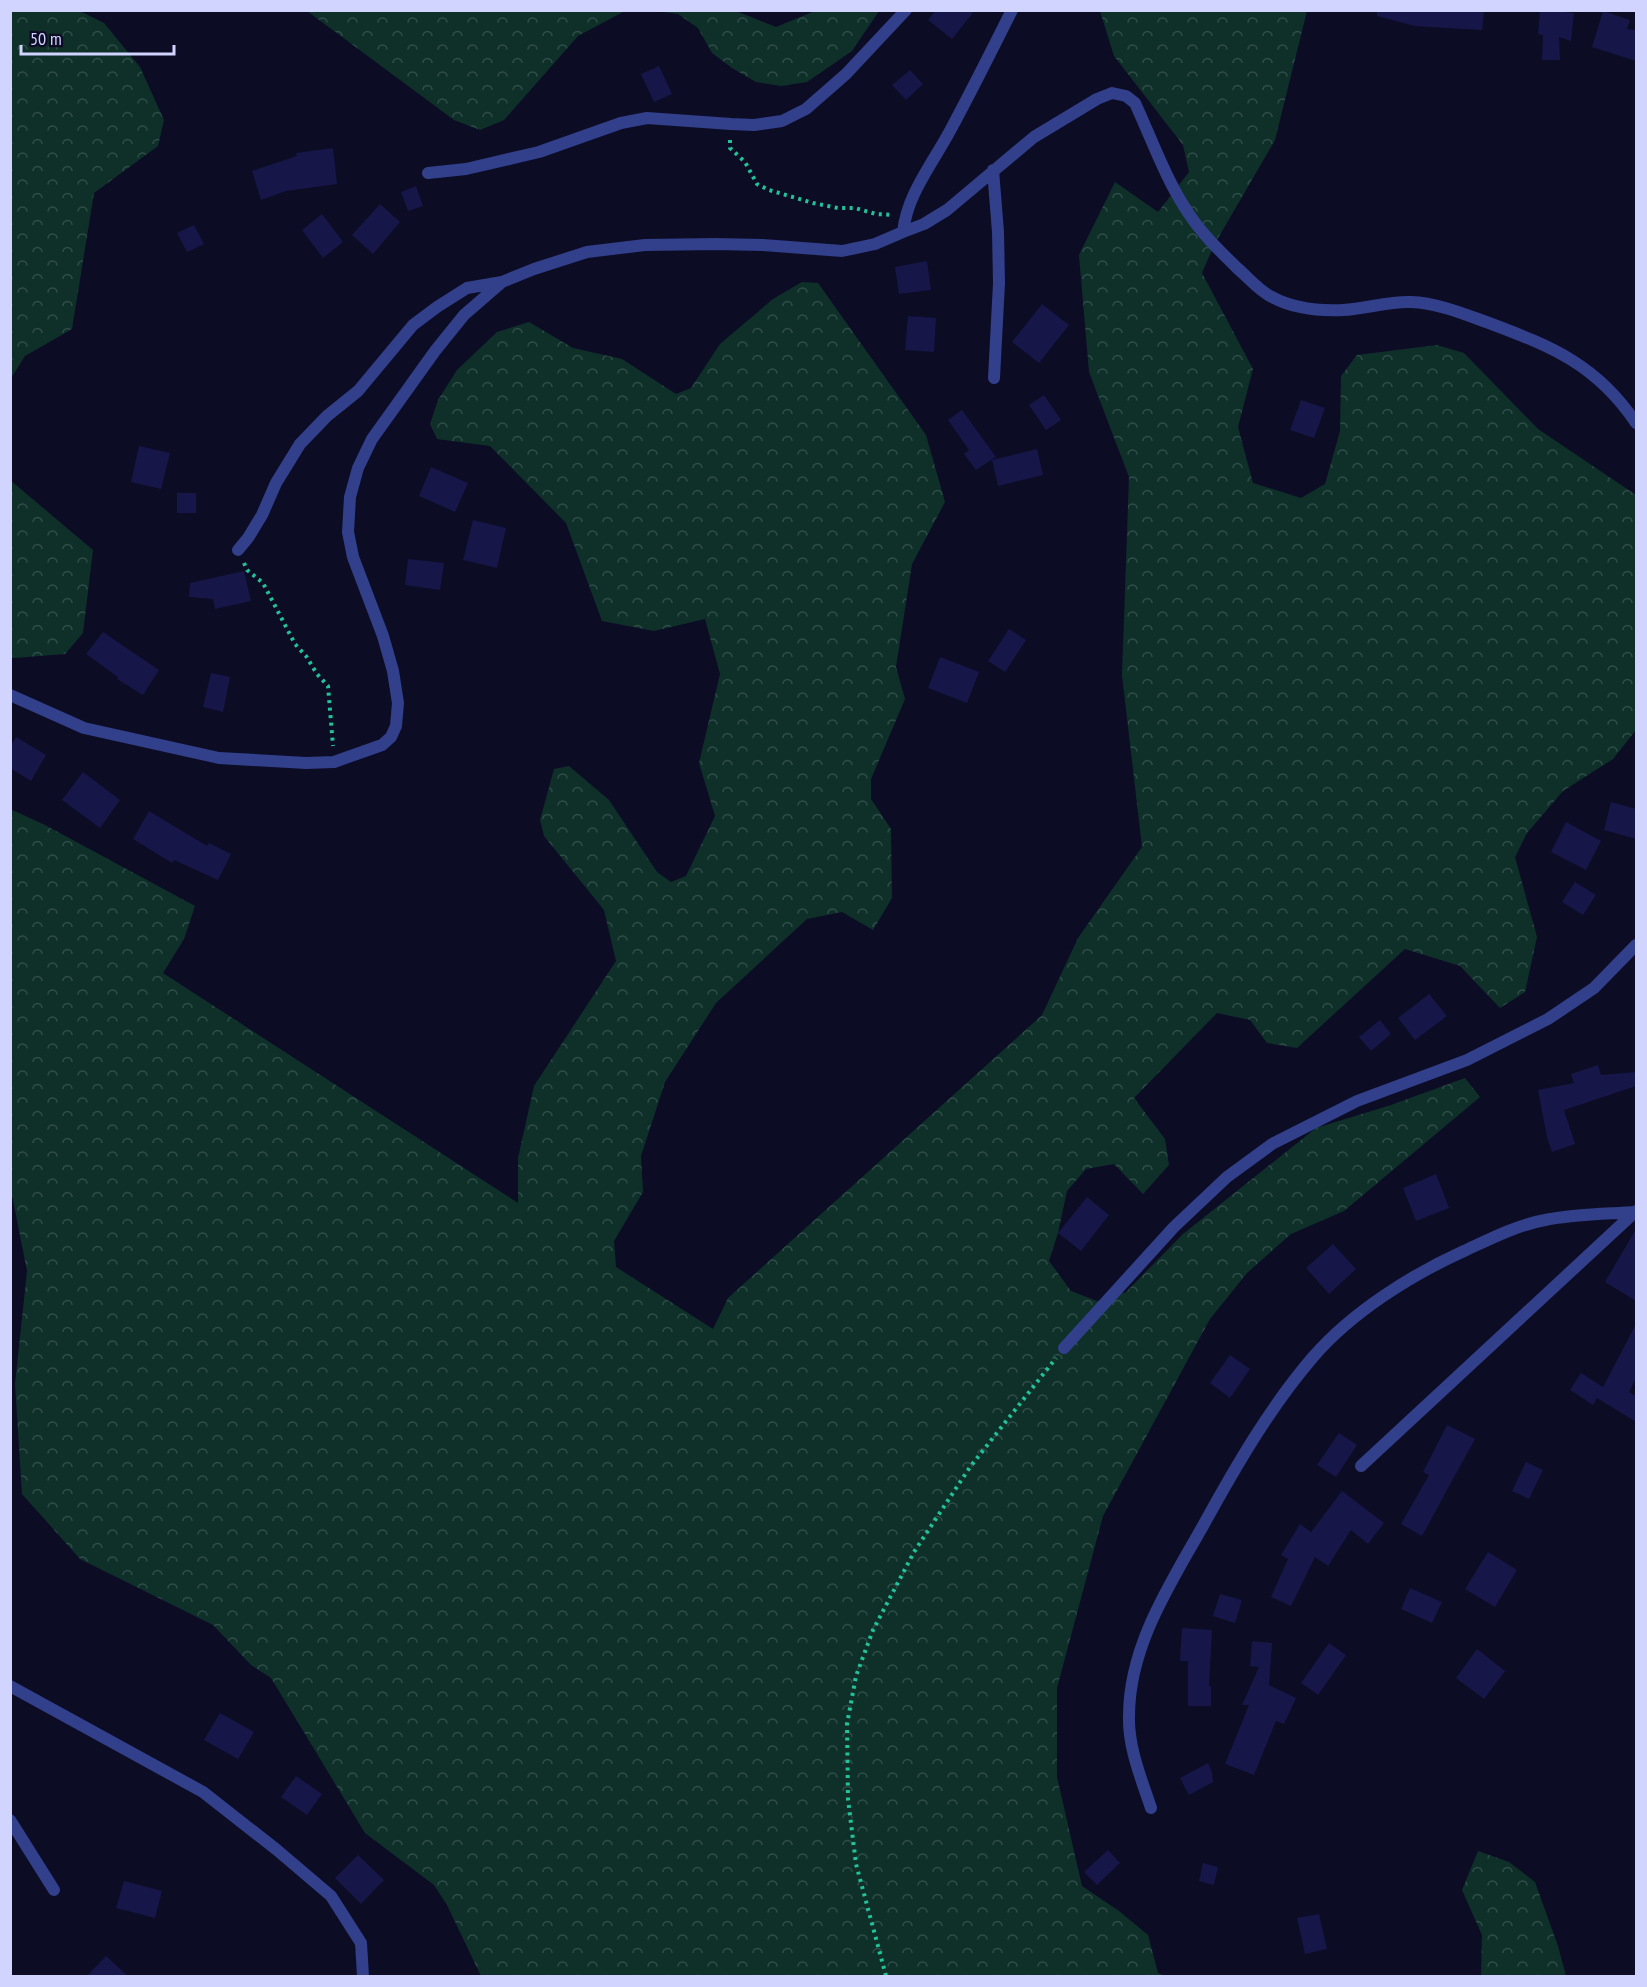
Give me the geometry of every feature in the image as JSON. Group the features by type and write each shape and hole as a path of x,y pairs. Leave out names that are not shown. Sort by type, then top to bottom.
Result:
{"street":[{"path":"428,173 466,168 539,152 621,123 647,118 754,125 782,121 806,109 856,65 906,10"},
{"path":"903,232 904,215 909,201 950,131 1012,10"},
{"path":"238,550 262,515 300,444 327,416 357,391 413,325 467,288 502,282 587,252 645,245 763,245 842,251 875,244 924,224 946,210 1034,137 1097,99 1112,93 1126,96 1135,103 1171,182 1189,214 1214,245 1271,297 1298,307 1344,310 1376,304 1410,302 1447,308 1558,351 1605,384 1625,406 1636,423"},
{"path":"993,170 999,283 994,378"},
{"path":"10,695 84,728 219,758 306,763 334,762 382,745 391,737 396,726 398,703 393,671 383,636 353,558 348,531 350,497 358,468 372,439 435,351 464,315 502,282"},
{"path":"1064,1348 1174,1227 1227,1176 1263,1151 1357,1101 1467,1060 1548,1019 1594,988 1636,945"},
{"path":"1361,1466 1636,1211"},
{"path":"1150,1808 1132,1750 1129,1717 1131,1681 1143,1642 1160,1604 1254,1438 1314,1356 1338,1332 1401,1285 1440,1262 1481,1243 1542,1220 1636,1211"},
{"path":"10,1686 203,1792 277,1850 331,1896 361,1943 363,1977"},
{"path":"10,1820 54,1890"}],"path":[{"path":"731,124 730,148 745,162 757,183 763,187 813,203 838,208 855,208 876,214 904,215"},
{"path":"238,550 247,570 262,583 270,594 295,644 328,686 334,762"},
{"path":"886,1977 856,1864 848,1799 847,1724 856,1676 873,1630 914,1552 969,1467 1064,1348"}],"green space":[{"path":"11,10 80,11 104,23 140,67 164,120 158,146 94,193 72,329 25,356 11,378"},
{"path":"307,11 643,11 623,12 578,36 504,120 480,130 454,120"},
{"path":"656,11 736,11 776,27 815,11 879,11 852,51 807,82 781,86 756,82 732,68 712,53 698,28 678,14"},
{"path":"1100,11 1307,11 1275,140 1214,245 1202,273 1253,369 1238,427 1253,483 1301,498 1325,484 1340,431 1341,376 1357,355 1437,345 1464,353 1538,429 1636,495 1636,730 1613,759 1563,791 1527,833 1515,857 1537,937 1525,992 1500,1008 1460,966 1405,949 1297,1048 1267,1043 1250,1020 1217,1013 1134,1098 1165,1139 1169,1165 1143,1194 1114,1164 1086,1169 1067,1191 1049,1261 1071,1291 1097,1301 1126,1292 1183,1234 1316,1128 1391,1105 1465,1078 1480,1097 1344,1211 1291,1234 1247,1273 1210,1319 1103,1516 1057,1688 1057,1777 1082,1886 1119,1911 1148,1935 1158,1973 1166,1976 481,1976 447,1905 434,1885 365,1833 271,1678 251,1665 213,1625 80,1559 22,1494 15,1384 27,1271 10,1185 10,809 45,825 195,906 184,939 163,973 518,1203 518,1158 534,1086 616,961 604,910 544,836 540,820 554,769 569,766 609,800 657,872 671,882 686,876 715,816 699,763 720,674 705,619 654,631 602,621 566,523 490,446 437,439 430,424 438,400 457,370 497,332 529,322 573,348 622,359 676,394 691,388 720,344 773,299 802,282 818,283 926,435 945,502 912,564 896,667 905,699 871,779 871,799 891,829 892,898 873,930 842,912 807,919 716,1003 665,1082 641,1156 643,1192 614,1241 616,1267 713,1329 728,1298 1042,1015 1078,938 1142,847 1122,675 1129,477 1089,372 1079,255 1115,182 1158,212 1189,172 1183,145 1114,56"},
{"path":"10,480 93,550 83,633 65,654 11,657"},
{"path":"1478,1851 1509,1862 1535,1882 1566,1976 1481,1976 1482,1935 1462,1890"}],"building":[{"path":"936,10 975,10 952,39 928,20"},
{"path":"1377,10 1484,12 1482,30 1415,26 1377,16"},
{"path":"1540,10 1574,13 1571,41 1559,37 1560,60 1542,60 1543,35 1538,34"},
{"path":"1603,11 1630,20 1627,29 1636,30 1636,61 1592,47"},
{"path":"659,66 672,94 654,102 641,74"},
{"path":"910,70 923,84 906,100 892,85"},
{"path":"333,148 337,184 286,191 261,200 252,171 297,156 296,153"},
{"path":"416,186 423,206 408,211 401,192"},
{"path":"380,204 400,222 373,254 352,235"},
{"path":"322,214 343,242 323,258 302,230"},
{"path":"194,225 204,244 187,252 177,233"},
{"path":"927,261 931,290 899,294 895,267"},
{"path":"1042,304 1069,325 1039,363 1012,342"},
{"path":"908,316 936,318 934,352 905,350"},
{"path":"1044,395 1061,420 1046,430 1029,405"},
{"path":"1301,400 1325,408 1314,438 1290,430"},
{"path":"962,410 996,457 976,470 964,454 969,450 948,420"},
{"path":"139,446 170,453 161,489 131,482"},
{"path":"1037,449 1043,475 998,486 992,460"},
{"path":"431,467 468,483 455,512 419,496"},
{"path":"177,493 196,493 196,513 177,513"},
{"path":"473,520 506,528 497,568 463,560"},
{"path":"408,559 444,563 440,590 405,585"},
{"path":"244,571 251,601 215,609 213,599 189,597 190,583"},
{"path":"1009,629 1026,640 1005,672 988,661"},
{"path":"103,632 159,670 143,695 117,679 118,677 86,654"},
{"path":"940,657 979,672 967,703 928,688"},
{"path":"211,673 230,677 223,712 203,707"},
{"path":"16,737 46,755 31,781 10,768 10,747"},
{"path":"83,772 120,800 100,828 62,800"},
{"path":"1611,802 1636,809 1636,839 1604,830"},
{"path":"149,811 207,846 209,843 231,854 218,880 174,860 172,863 133,839"},
{"path":"1566,822 1601,841 1586,870 1551,852"},
{"path":"1575,882 1596,895 1583,915 1562,902"},
{"path":"1429,994 1447,1016 1415,1040 1398,1018"},
{"path":"1380,1020 1391,1034 1371,1051 1359,1037"},
{"path":"1598,1065 1601,1075 1636,1072 1636,1086 1564,1110 1575,1144 1552,1152 1538,1090 1574,1083 1571,1074"},
{"path":"1436,1174 1449,1208 1416,1221 1403,1188"},
{"path":"1087,1197 1109,1215 1081,1251 1058,1233"},
{"path":"1636,1229 1636,1301 1605,1282"},
{"path":"1333,1244 1356,1269 1329,1294 1306,1268"},
{"path":"1636,1324 1636,1378 1629,1392 1636,1396 1636,1422 1597,1398 1593,1405 1570,1390 1581,1373 1603,1387"},
{"path":"1230,1355 1250,1369 1230,1398 1210,1383"},
{"path":"1447,1425 1475,1439 1422,1536 1401,1524 1429,1475 1423,1472"},
{"path":"1339,1433 1357,1445 1336,1477 1317,1465"},
{"path":"1526,1462 1543,1470 1529,1499 1512,1491"},
{"path":"1342,1491 1384,1523 1368,1544 1351,1530 1328,1566 1315,1557 1291,1606 1271,1597 1288,1559 1281,1555 1300,1524 1311,1532"},
{"path":"1488,1552 1517,1570 1495,1607 1465,1589"},
{"path":"1410,1588 1442,1602 1432,1623 1401,1609"},
{"path":"1220,1594 1242,1600 1235,1623 1213,1616"},
{"path":"1182,1628 1212,1630 1209,1686 1211,1686 1211,1706 1188,1706 1188,1661 1180,1661"},
{"path":"1252,1641 1272,1643 1269,1685 1296,1698 1284,1724 1276,1721 1254,1775 1225,1764 1249,1705 1242,1705 1259,1667 1250,1666"},
{"path":"1329,1643 1346,1655 1318,1695 1301,1683"},
{"path":"1477,1649 1505,1671 1484,1699 1456,1678"},
{"path":"220,1713 254,1732 238,1759 204,1740"},
{"path":"1208,1763 1213,1782 1189,1795 1180,1778"},
{"path":"296,1776 322,1794 307,1815 281,1797"},
{"path":"1108,1850 1120,1863 1097,1885 1084,1872"},
{"path":"358,1855 384,1880 361,1904 335,1878"},
{"path":"1203,1863 1218,1867 1214,1885 1199,1881"},
{"path":"124,1881 162,1891 155,1918 116,1908"},
{"path":"1319,1914 1327,1949 1305,1954 1297,1918"},
{"path":"106,1956 129,1977 86,1977"}]}
